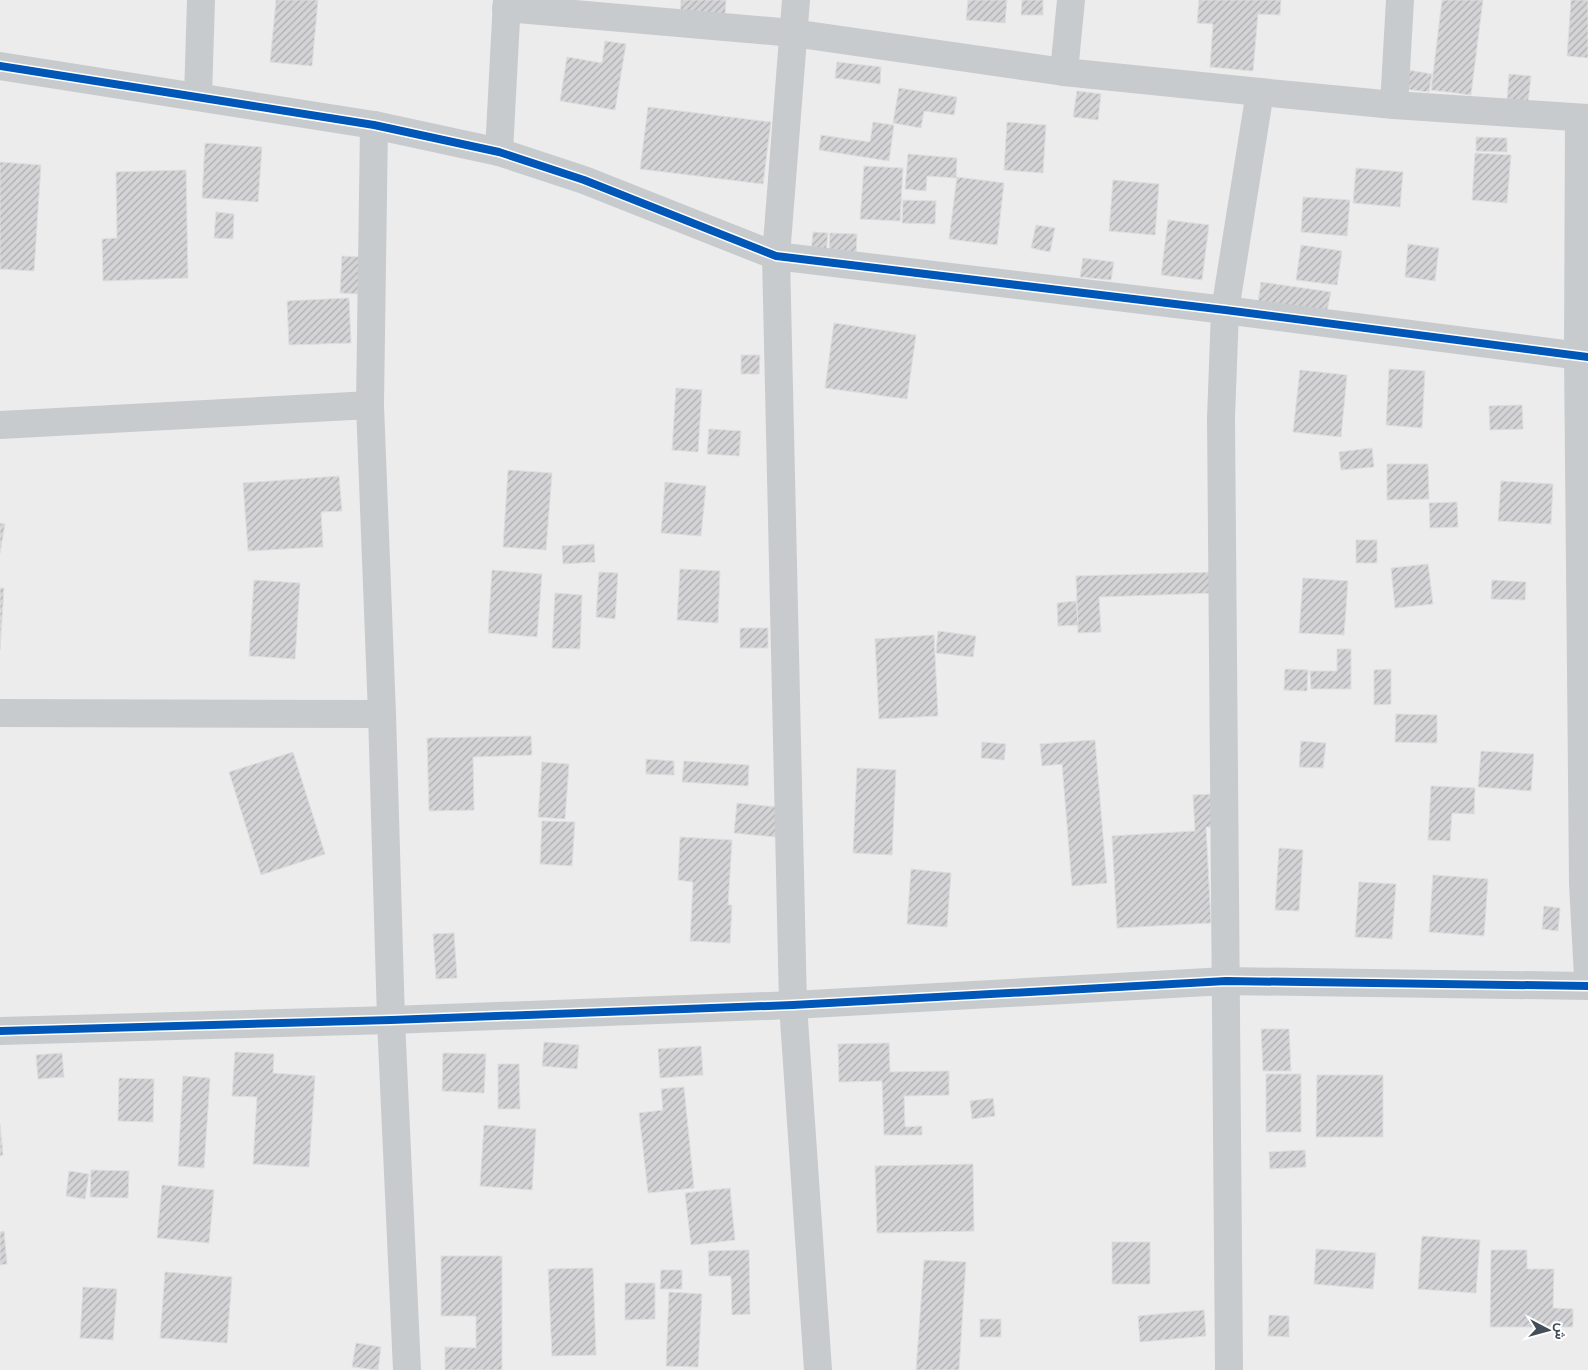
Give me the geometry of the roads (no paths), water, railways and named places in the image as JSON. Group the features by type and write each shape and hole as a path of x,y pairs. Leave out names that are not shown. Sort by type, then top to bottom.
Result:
{"street":[{"path":"198,97 201,0"},
{"path":"796,0 776,256 793,1005 818,1370"},
{"path":"1064,72 1071,0"},
{"path":"1394,105 1400,0"},
{"path":"499,152 507,4 793,33 1064,72 1394,105 1583,118 1582,884 1588,977"},
{"path":"0,66 374,125 499,152 584,180 776,256 1225,310 1583,356"},
{"path":"1229,1370 1221,418 1225,310 1260,92"},
{"path":"374,125 370,405 382,714 390,1020 407,1370"},
{"path":"0,426 370,405"},
{"path":"0,713 382,714"},
{"path":"0,1031 390,1020 793,1005 1226,980 1588,986"}]}
